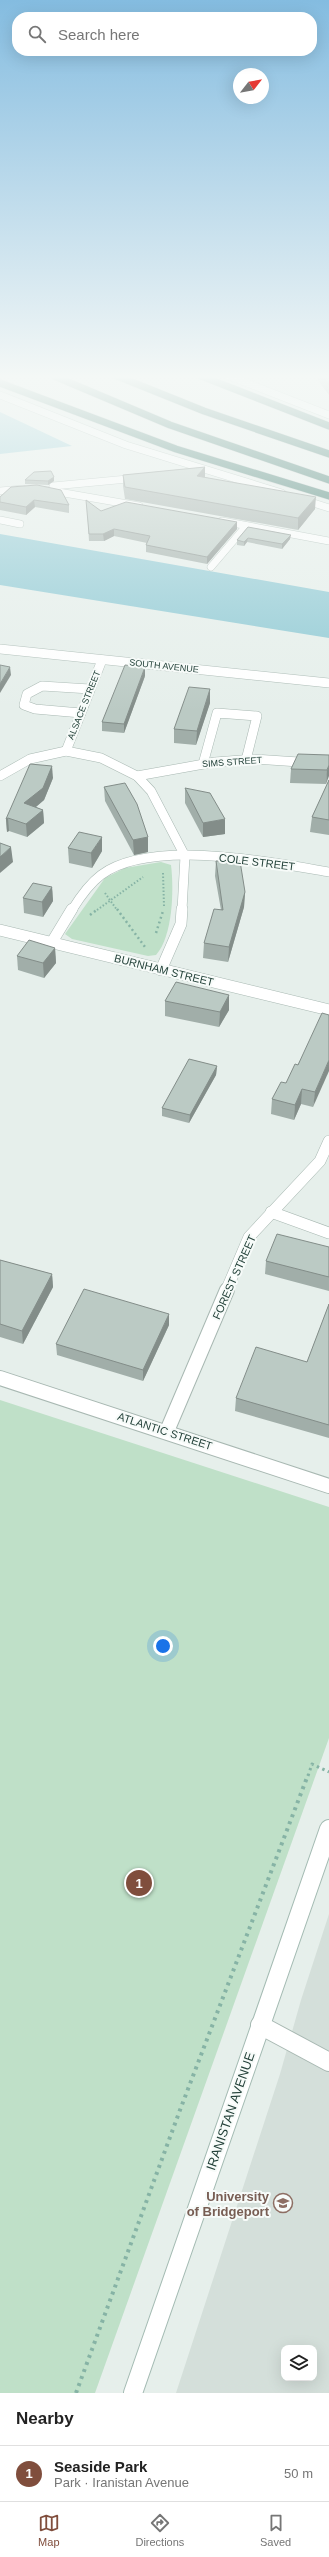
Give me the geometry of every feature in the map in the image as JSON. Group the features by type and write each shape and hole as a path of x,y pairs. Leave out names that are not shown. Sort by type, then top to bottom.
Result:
{"highway":[{"path":"302,488 329,496"}],"street":[{"path":"35,488 146,508"},
{"path":"2,492 38,488"},
{"path":"264,488 329,508"},
{"path":"0,520 20,524"},
{"path":"215,520 329,541"},
{"path":"211,567 246,526"},
{"name":"SOUTH AVENUE","path":"0,649 329,683"},
{"name":"ALSACE STREET","path":"0,776 30,759 66,751 102,660"},
{"path":"81,713 35,709 24,705 27,694 42,686 90,689"},
{"path":"204,764 217,713 257,716 246,760"},
{"path":"66,751 101,758 137,776 151,791 185,856 181,924 161,970"},
{"name":"SIMS STREET","path":"137,776 204,764 246,760 292,760 329,764"},
{"name":"COLE STREET","path":"52,942 84,892 96,879 114,867 134,861 185,856 248,860 329,872"},
{"name":"BURNHAM STREET","path":"0,930 329,1010"},
{"name":"FOREST STREET","path":"167,1431 249,1237 320,1161 329,1141"},
{"path":"271,1212 329,1233"},
{"name":"ATLANTIC STREET","path":"0,1378 167,1431 329,1486"},
{"name":"IRANISTAN AVENUE","path":"133,2393 329,1829"},
{"path":"260,2025 329,2062"}],"path":[{"path":"154,938 161,919 164,895 163,871 158,872"},
{"path":"63,926 76,931 93,912 110,899 149,875"},
{"path":"96,879 148,951 141,949"},
{"path":"76,2393 180,2110 312,1764 329,1772"}],"shaded area":[{"name":"University of Bridgeport","path":"329,1914 329,2393 176,2393 280,2074 301,2000"}],"green space":[{"path":"161,862 171,865 172,899 169,925 166,936 162,947 156,955 148,956 72,939 65,934 105,878 125,868"},
{"path":"0,1400 329,1507 329,1738 95,2393 0,2393"}],"water":[{"path":"0,534 329,592 329,638 0,585"}],"building":[{"path":"10,488 50,488 61,490 69,505 34,500 26,507 0,502 0,497"},
{"path":"129,488 263,488 316,497 298,518"},
{"path":"86,500 101,511 126,502 237,522 207,557 146,545 150,536 114,529 103,534 89,534"},
{"path":"248,527 291,535 282,544 248,538 244,542 237,540"},
{"path":"0,665 10,667 0,684"},
{"path":"125,665 145,667 124,724 102,722"},
{"path":"189,687 210,689 197,731 174,729"},
{"path":"298,754 329,755 329,765 327,770 291,769"},
{"path":"30,764 52,766 43,788 24,803 43,810 26,824 8,818 6,819"},
{"path":"329,780 329,820 312,817"},
{"path":"125,783 137,804 148,837 133,840 104,787"},
{"path":"185,788 210,793 225,819 203,823"},
{"path":"79,832 102,837 91,853 68,848"},
{"path":"0,843 11,847 0,857"},
{"path":"216,861 240,861 245,892 229,947 204,943 214,909 223,910"},
{"path":"33,883 52,887 42,902 23,898"},
{"path":"29,940 55,948 43,963 17,956"},
{"path":"176,982 229,995 220,1012 165,1001"},
{"path":"322,1013 329,1015 329,1060 315,1092 302,1089 295,1105 272,1099 281,1082 286,1083 295,1064 298,1065"},
{"path":"189,1059 217,1066 190,1115 162,1108"},
{"path":"277,1234 329,1247 329,1277 266,1261"},
{"path":"0,1260 52,1274 22,1331 0,1324"},
{"path":"84,1289 169,1314 143,1370 56,1344"},
{"path":"329,1304 329,1425 236,1398 256,1347 307,1362"}],"place":[{"name":"Seaside Park","path":"139,1883"},
{"name":"University of Bridgeport","path":"283,2203"}]}
